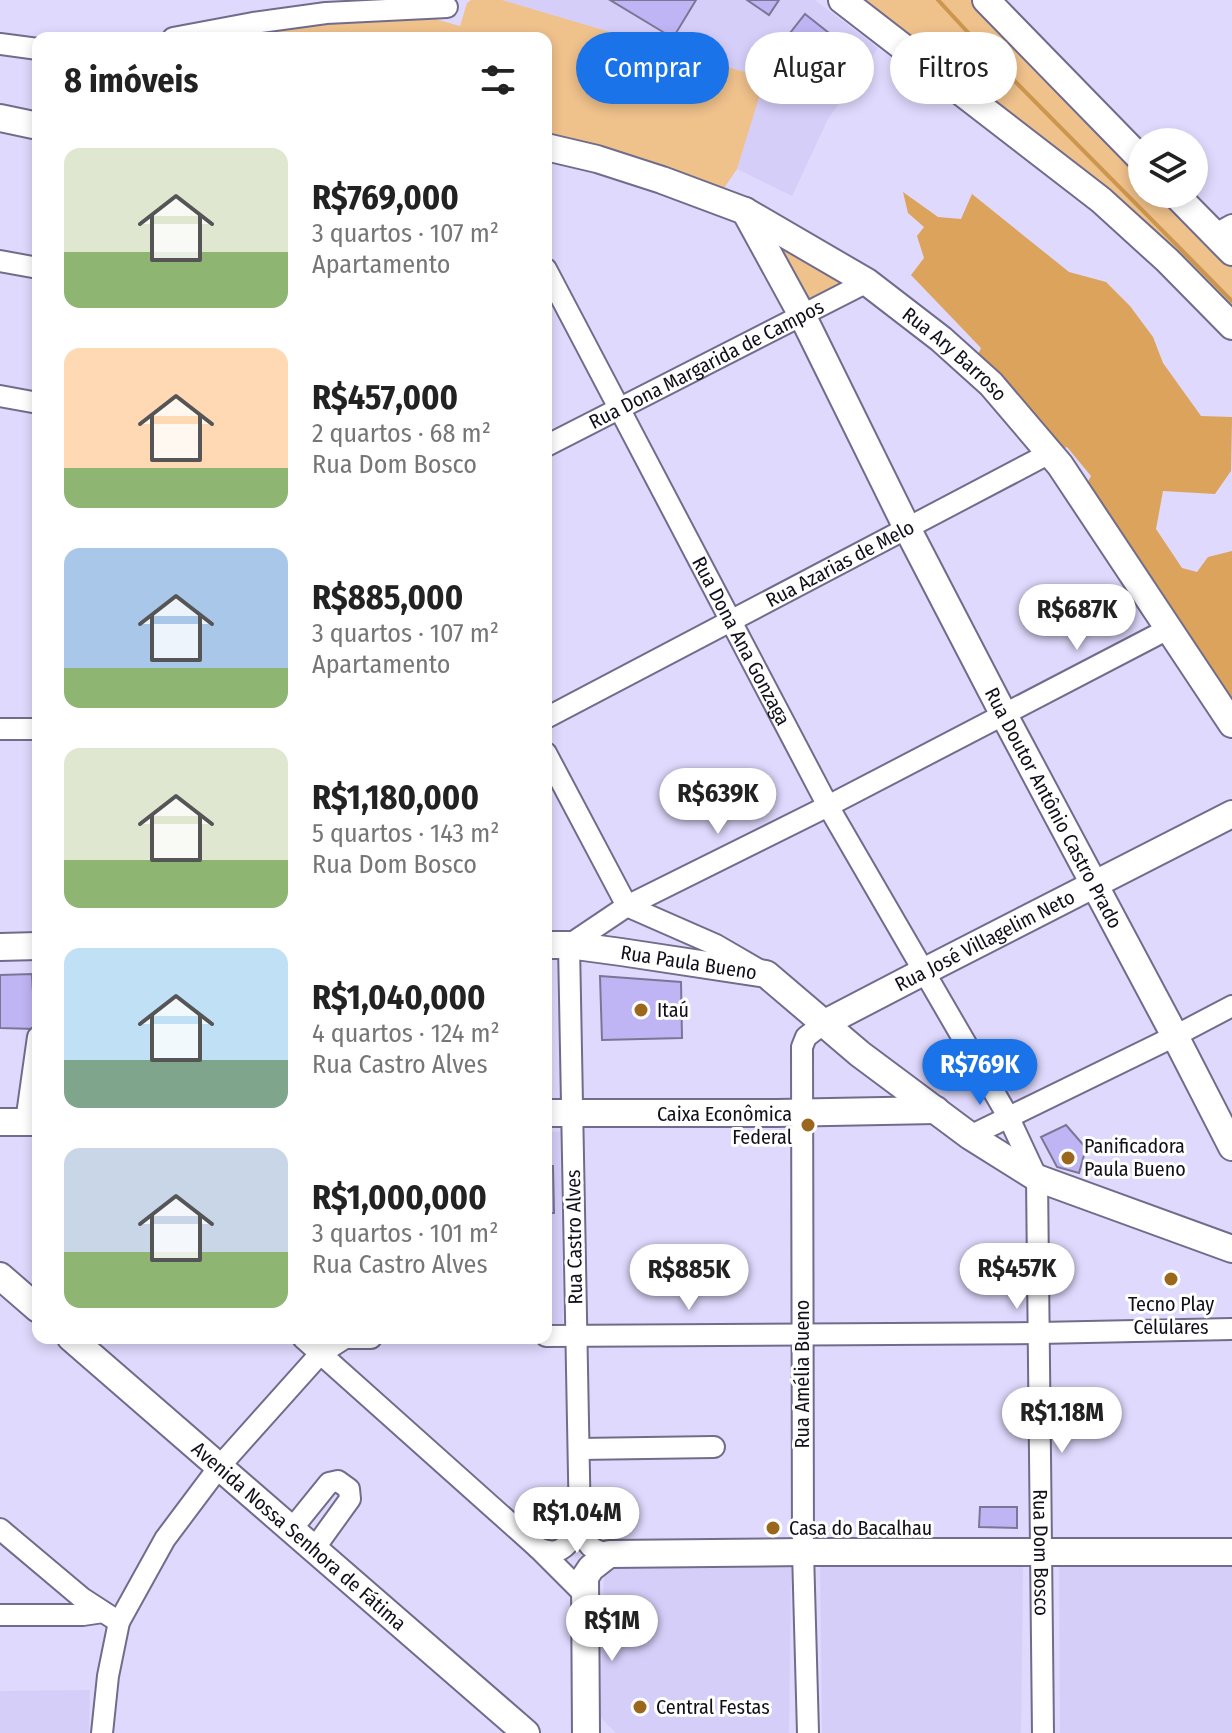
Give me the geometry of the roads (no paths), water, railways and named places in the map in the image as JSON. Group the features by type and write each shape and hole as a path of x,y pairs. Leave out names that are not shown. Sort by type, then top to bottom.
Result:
{"main road":[{"path":"842,0 1101,200 1167,260 1232,326"},
{"path":"986,0 1128,146"},
{"path":"0,118 32,123"},
{"name":"Rua Ary Barroso","path":"552,148 662,180 745,211 867,282 941,339 991,384 1050,453 1232,724"},
{"path":"1192,208 1226,237"},
{"name":"Rua Doutor Antônio Castro Prado","path":"745,211 803,317 1004,715 1232,1147"},
{"name":"Rua José Villagelim Neto","path":"823,1024 1232,814"},
{"name":"Rua Paula Bueno","path":"558,945 766,974 860,1054 970,1136 1037,1178 1232,1249"},
{"path":"0,947 32,946"},
{"path":"552,1113 936,1110"},
{"path":"0,1276 32,1304"},
{"name":"Avenida Nossa Senhora de Fátima","path":"78,1344 526,1733"},
{"path":"586,1733 585,1577 609,1554 1232,1552"}],"street":[{"path":"205,32 326,13 447,7"},
{"path":"0,44 32,48"},
{"path":"0,261 32,267"},
{"name":"Rua Dona Ana Gonzaga","path":"552,281 828,806 1009,1118 1037,1178"},
{"name":"Rua Dona Margarida de Campos","path":"552,443 867,282"},
{"path":"0,396 32,402"},
{"name":"Rua Azarias de Melo","path":"552,715 1050,453"},
{"path":"558,945 627,906 828,806 1170,628"},
{"path":"0,729 32,729"},
{"path":"552,764 627,906 716,945 766,974"},
{"name":"Rua Castro Alves","path":"558,945 573,1112 580,1528"},
{"path":"970,1136 1232,1006"},
{"name":"Rua Amélia Bueno","path":"808,1733 803,1552 802,1047 806,1037 823,1024"},
{"path":"21,1122 32,1067"},
{"name":"Rua Dom Bosco","path":"1037,1178 1043,1733"},
{"path":"552,1336 1232,1329"},
{"path":"309,1344 538,1548 584,1594"},
{"path":"102,1733 111,1617 219,1467 320,1354 336,1344"},
{"path":"579,1449 714,1447"},
{"path":"291,1530 329,1483 338,1481 349,1489 350,1499 314,1549"},
{"path":"538,1548 557,1552 580,1528 590,1547 609,1554"},
{"path":"0,1529 82,1598 111,1617"},
{"path":"0,1615 111,1617"}],"waterway":[{"path":"938,0 1232,301"}],"place":[{"name":"Itaú","path":"641,1010"},
{"name":"Caixa Econômica Federal","path":"808,1125"},
{"name":"Panificadora Paula Bueno","path":"1068,1158"},
{"name":"Tecno Play Celulares","path":"1171,1279"},
{"name":"Casa do Bacalhau","path":"773,1528"},
{"name":"Central Festas","path":"640,1707"}]}
